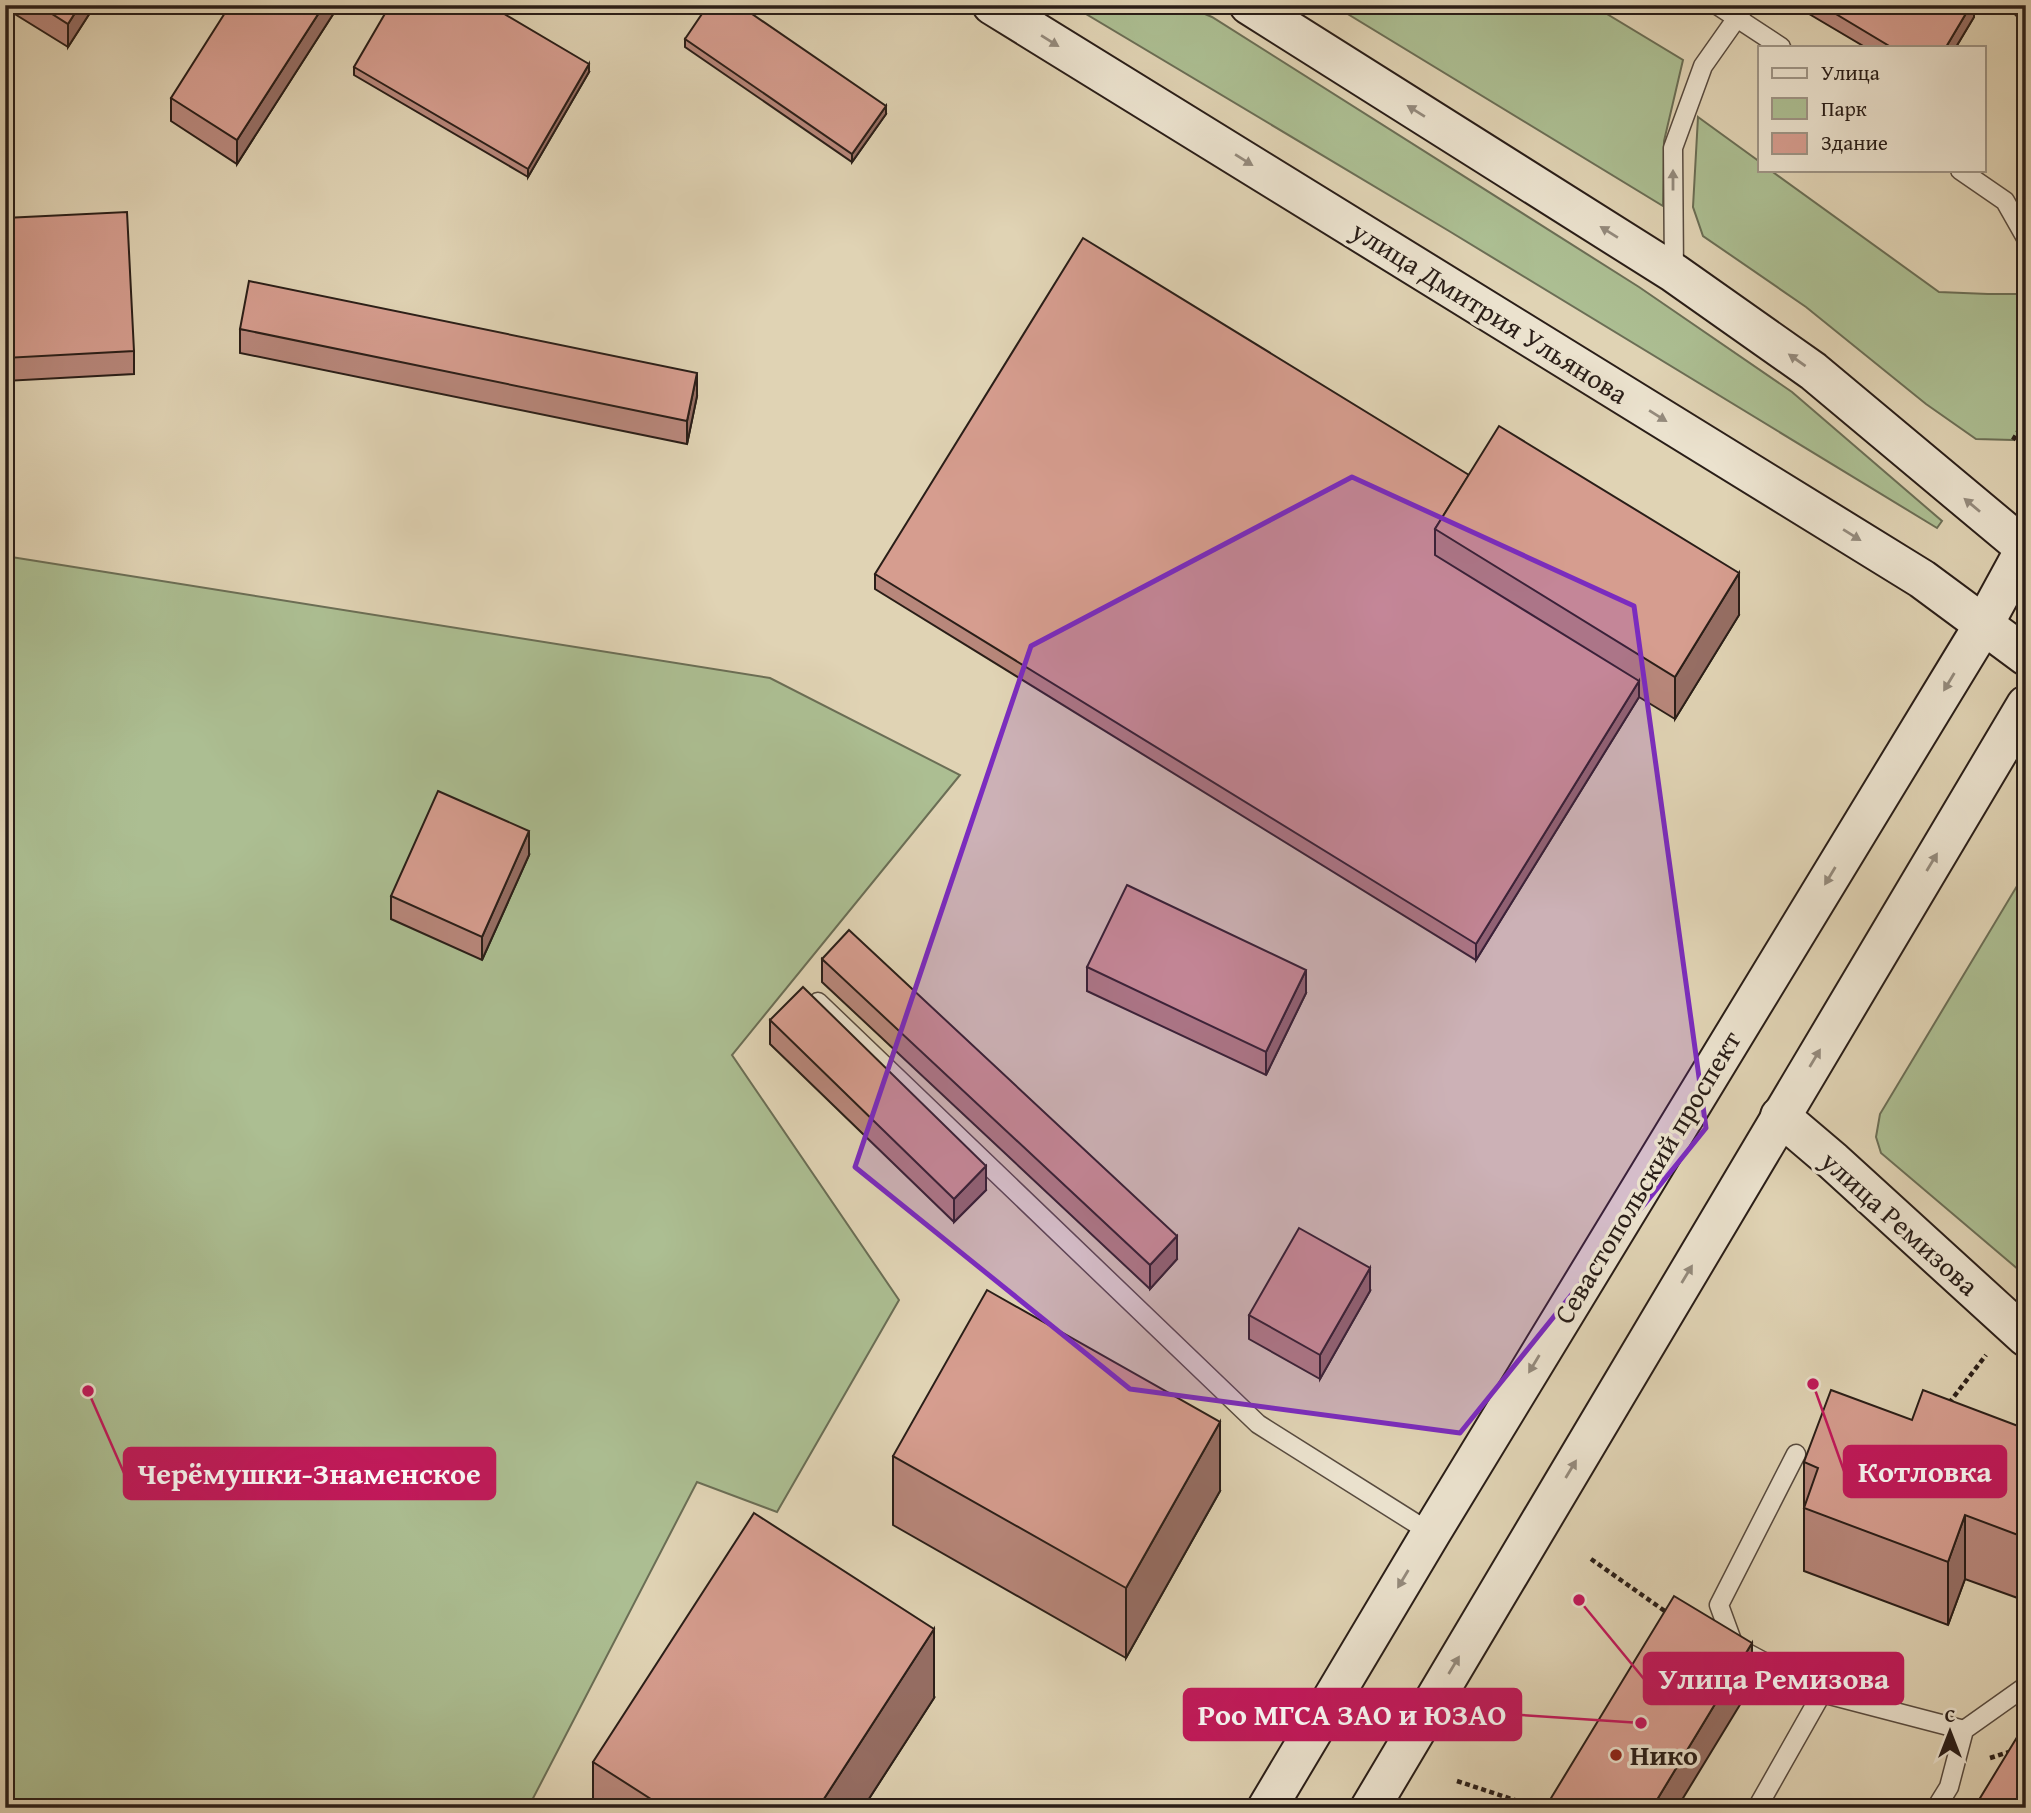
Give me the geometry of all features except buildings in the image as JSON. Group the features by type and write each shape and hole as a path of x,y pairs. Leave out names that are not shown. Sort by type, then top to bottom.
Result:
{"main road":[{"name":"улица Дмитрия Ульянова","path":"992,5 1922,579 1984,624"},
{"path":"1249,5 1674,273 1814,372 2026,548"},
{"name":"Севастопольский проспект","path":"1267,1808 1431,1533 1984,624 2026,548"},
{"path":"1984,624 2026,656"},
{"path":"1370,1808 2026,705"},
{"name":"улица Ремизова","path":"1780,1116 2023,1333"}],"lane":[{"path":"1717,5 1742,11 1780,46"},
{"path":"1674,273 1673,148 1703,65 1742,11"},
{"path":"1963,172 2005,201 2026,238"},
{"path":"818,1002 1258,1424 1431,1533"},
{"path":"1796,1454 1719,1605 1734,1646 1822,1693 1964,1730"},
{"path":"1936,1808 1949,1787 1964,1730 2026,1686"},
{"path":"1757,1808 1822,1693"}],"path":[{"path":"2001,5 2026,20"},
{"path":"2013,440 2026,418"},
{"path":"1942,1411 1987,1354"},
{"path":"1457,1781 1539,1808"}],"highlighted area":[{"path":"1352,477 1634,606 1706,1128 1460,1433 1130,1389 855,1167 1031,646"}],"green space":[{"path":"1071,5 1184,5 1212,17 1639,287 1792,392 1942,521 1937,528"},
{"path":"1333,5 1592,5 1683,60 1664,141 1663,206"},
{"path":"1698,117 1758,161 1758,172 1773,172 1939,292 2026,292 2026,432 2013,440 1976,439 1926,404 1806,307 1703,236 1693,207"},
{"path":"5,556 770,678 960,775 732,1055 899,1300 777,1512 697,1482 528,1808 5,1808"},
{"path":"2026,871 2026,1276 1881,1153 1876,1137 1880,1114"}],"place":[{"name":"Котловка","path":"1813,1384"},
{"name":"Черёмушки-Знаменское","path":"88,1391"},
{"name":"Улица Ремизова","path":"1579,1600"},
{"name":"Роо МГСА ЗАО и ЮЗАО","path":"1641,1723"},
{"name":"Нико","path":"1616,1755"}]}
